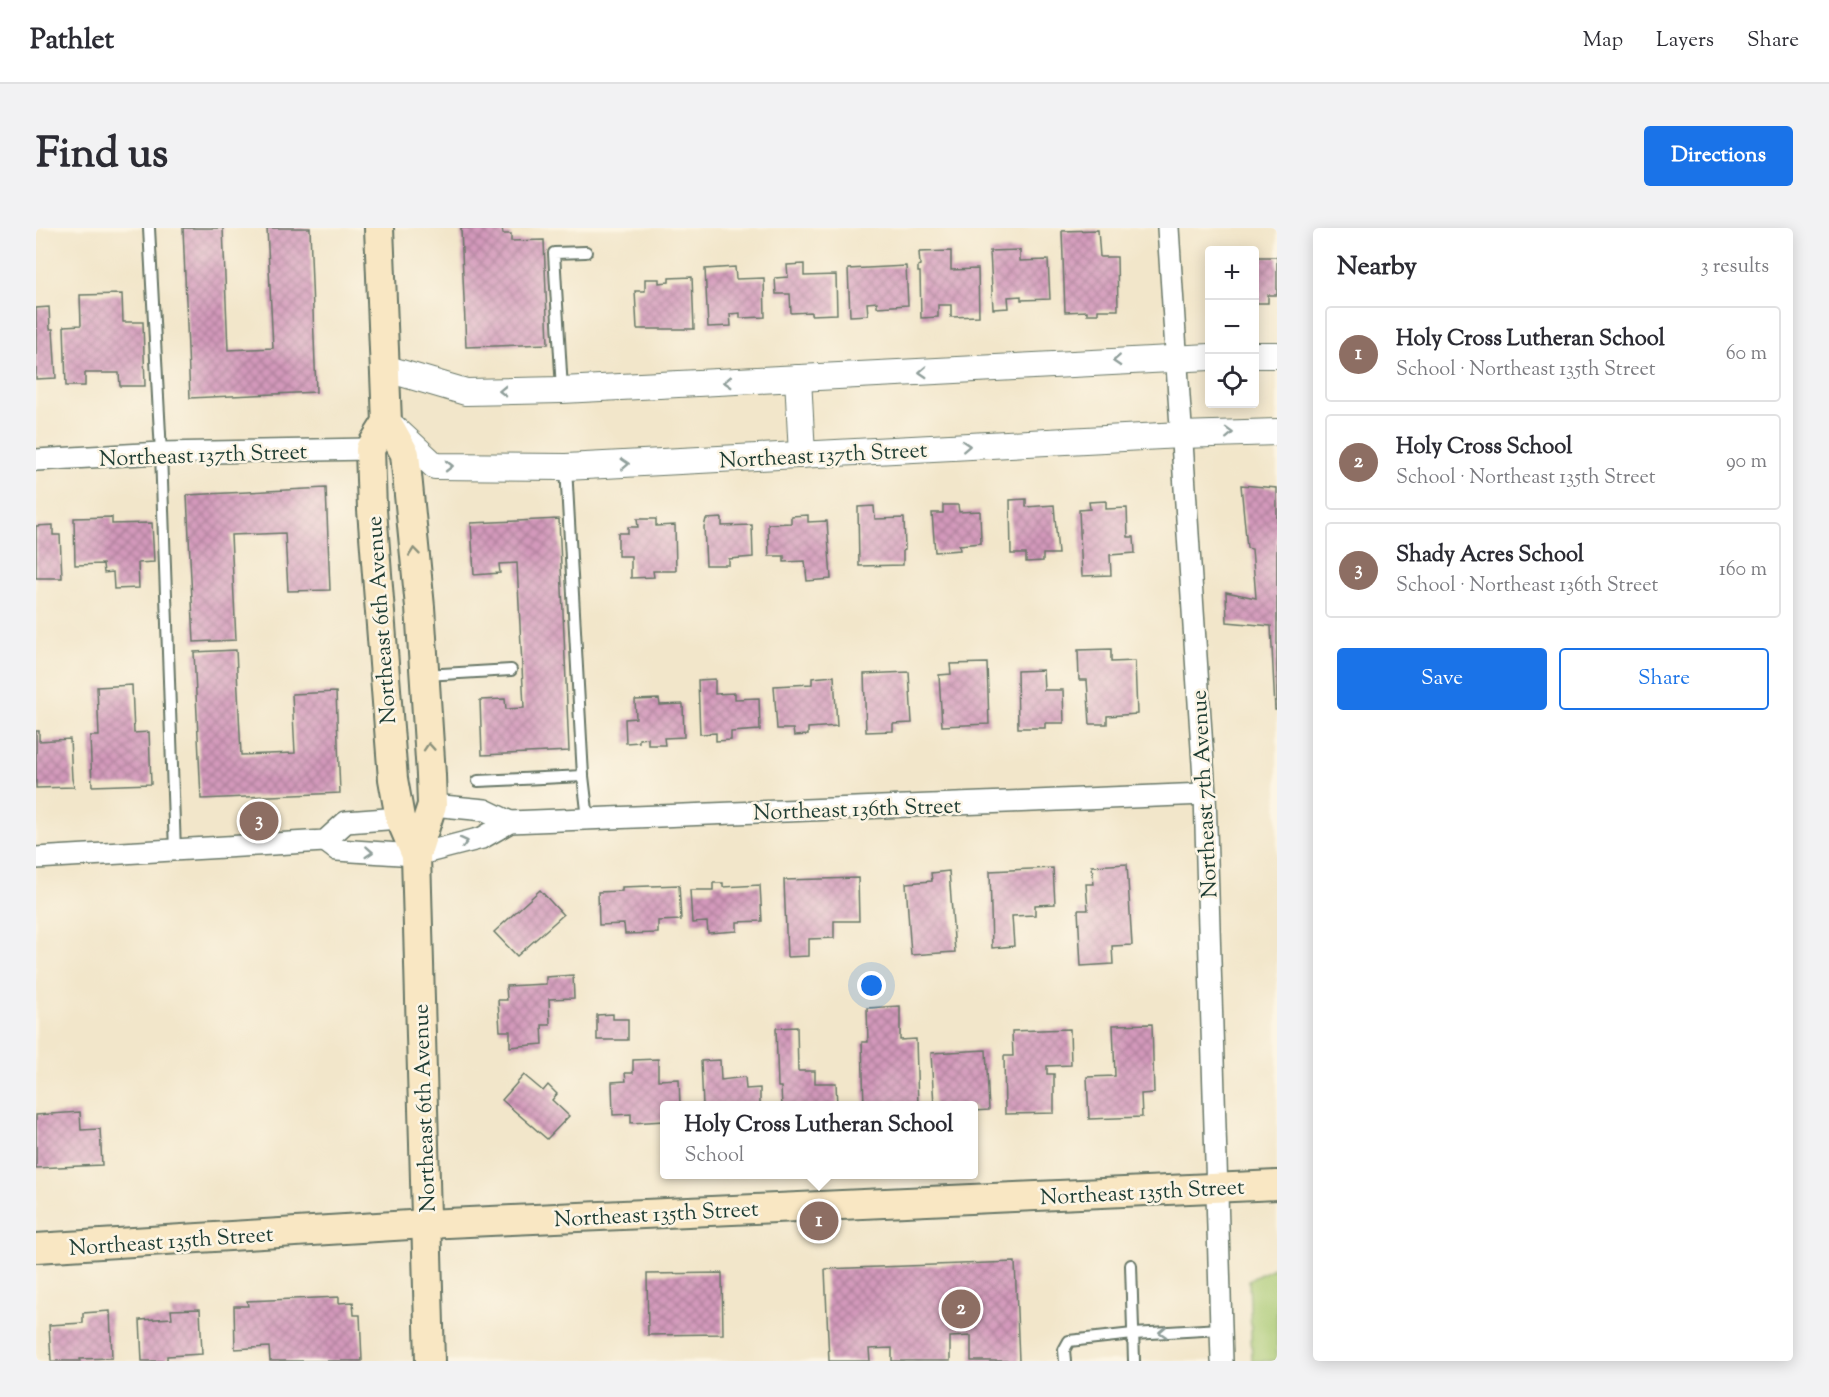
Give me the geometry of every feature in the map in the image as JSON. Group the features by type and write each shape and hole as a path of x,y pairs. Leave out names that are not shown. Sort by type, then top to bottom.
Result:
{"main road":[{"name":"Northeast 6th Avenue","path":"379,228 387,422 405,454 424,675 432,805 416,855 430,1361"},
{"path":"369,449 387,422"},
{"name":"Northeast 6th Avenue","path":"369,449 393,779 400,818 416,855"},
{"name":"Northeast 135th Street","path":"36,1248 426,1224 1277,1185"}],"street":[{"name":"Northeast 7th Avenue","path":"1168,228 1205,794 1222,1361"},
{"path":"1259,356 1277,355"},
{"path":"384,368 466,392 562,390 1205,357"},
{"path":"798,378 802,454"},
{"name":"Northeast 137th Street","path":"387,422 435,466 566,467 1277,432"},
{"name":"Northeast 137th Street","path":"36,460 161,453 369,449"},
{"name":"Northeast 136th Street","path":"36,858 325,841 337,850 416,855 482,838 510,822 1205,794"},
{"name":"Northeast 136th Street","path":"432,805 485,810 510,822"},
{"path":"325,841 346,822 400,818"}],"lane":[{"path":"148,228 161,453 175,851"},
{"path":"562,390 554,253 586,252"},
{"path":"566,467 583,776 588,819"},
{"path":"424,675 511,670"},
{"path":"478,781 583,776"},
{"path":"1131,1265 1134,1361"},
{"path":"1065,1361 1064,1350 1069,1341 1133,1334 1221,1329"}],"green space":[{"path":"1277,1266 1277,1361 1252,1361 1249,1280"}],"building":[{"path":"183,228 223,228 228,350 273,348 267,228 310,228 316,392 190,398"},
{"path":"461,228 502,228 503,234 511,234 511,241 544,240 548,344 466,347"},
{"path":"1098,230 1100,257 1117,257 1118,310 1098,310 1098,314 1087,314 1087,311 1065,312 1062,231"},
{"path":"1020,250 1020,261 1048,260 1050,299 1021,300 1021,296 1008,297 1009,308 993,309 990,251"},
{"path":"951,251 951,270 978,269 979,316 951,317 951,305 938,305 938,317 921,318 919,252"},
{"path":"1259,257 1277,257 1277,295 1268,295 1268,303 1259,303"},
{"path":"804,264 804,276 836,275 837,314 791,313 790,294 776,294 775,278 788,277 787,265"},
{"path":"906,266 908,305 877,307 877,302 867,303 868,315 850,316 848,269"},
{"path":"735,267 736,279 764,278 765,317 740,318 740,313 730,314 731,326 708,327 705,269"},
{"path":"692,277 694,329 637,329 635,291 645,291 645,279 659,279 659,283 669,282 669,278"},
{"path":"122,294 123,322 143,322 145,386 120,386 119,373 85,373 85,386 66,386 64,326 81,325 80,295"},
{"path":"49,307 50,329 53,329 56,378 36,379 36,308"},
{"path":"1241,485 1277,488 1277,710 1275,710 1271,626 1227,622 1226,592 1256,598 1252,549 1247,548"},
{"path":"326,488 330,590 288,591 285,533 231,535 236,640 194,642 187,495"},
{"path":"1026,499 1026,507 1054,505 1058,554 1043,554 1043,561 1026,562 1026,554 1011,554 1010,500"},
{"path":"1106,501 1106,509 1127,508 1128,537 1134,537 1135,553 1110,555 1111,575 1082,576 1079,510 1090,509 1089,502"},
{"path":"943,505 958,505 959,512 980,511 981,543 959,545 960,550 935,552 932,513 943,513"},
{"path":"874,506 875,519 904,518 903,565 859,566 858,507"},
{"path":"808,515 808,522 827,521 831,579 807,581 805,561 784,562 784,556 769,556 768,524 791,523 791,516"},
{"path":"112,517 112,524 152,523 154,562 138,563 139,588 114,589 113,572 104,573 103,564 75,565 74,518"},
{"path":"722,518 722,526 752,525 753,557 729,559 729,565 706,565 704,527 706,519"},
{"path":"559,519 569,751 482,755 480,700 505,699 506,709 524,708 517,563 499,564 500,573 474,575 471,523"},
{"path":"637,519 656,519 656,526 675,525 676,571 653,571 654,577 631,578 631,556 618,556 618,533 628,533 628,527 638,527"},
{"path":"53,525 53,535 60,535 62,578 36,578 36,526"},
{"path":"1111,649 1111,662 1135,661 1137,714 1107,716 1107,724 1090,724 1087,680 1079,680 1078,650"},
{"path":"236,650 241,755 295,753 292,694 336,692 340,793 201,799 194,652"},
{"path":"987,663 989,724 942,726 939,675 951,674 950,664"},
{"path":"1043,670 1044,690 1063,690 1064,723 1045,723 1045,728 1018,728 1017,671"},
{"path":"909,672 912,723 893,724 893,731 866,732 864,674"},
{"path":"834,676 837,726 808,728 808,735 794,736 793,729 777,729 774,686 812,684 812,678"},
{"path":"715,679 715,694 735,693 735,699 759,698 760,730 731,732 731,740 716,741 716,733 700,734 698,680"},
{"path":"132,685 134,733 149,732 151,784 92,786 90,736 99,736 97,687"},
{"path":"659,699 660,705 683,704 684,737 664,738 665,745 648,745 648,738 639,739 639,742 626,743 625,719 636,718 635,700"},
{"path":"36,731 39,731 39,741 70,739 74,787 36,788"},
{"path":"1127,864 1132,945 1112,946 1113,964 1081,966 1078,910 1088,910 1086,884 1094,884 1092,866"},
{"path":"1053,868 1055,904 1035,905 1035,915 1012,916 1014,946 992,948 990,871"},
{"path":"949,871 955,952 911,955 906,883 932,881 931,873"},
{"path":"858,878 859,921 834,921 834,938 809,939 809,956 787,957 784,880"},
{"path":"713,883 723,883 723,887 760,885 762,921 737,922 737,931 708,933 707,922 692,923 690,890 713,890"},
{"path":"679,885 681,920 658,921 658,933 625,934 624,924 599,925 598,892 622,891 622,887"},
{"path":"540,890 563,915 517,956 494,932"},
{"path":"573,975 574,998 549,999 550,1025 542,1025 543,1044 510,1047 510,1031 500,1031 498,1000 507,1000 506,986 546,984 546,977"},
{"path":"900,1006 900,1040 916,1039 918,1101 864,1101 862,1042 868,1042 867,1008"},
{"path":"613,1014 613,1019 628,1019 628,1040 597,1040 597,1015"},
{"path":"1152,1024 1154,1093 1141,1094 1142,1117 1089,1119 1087,1077 1115,1076 1113,1025"},
{"path":"797,1027 798,1071 815,1071 815,1083 836,1083 837,1101 782,1101 781,1087 778,1087 776,1028"},
{"path":"1070,1029 1071,1065 1047,1066 1047,1074 1054,1074 1054,1113 1005,1114 1004,1056 1013,1056 1012,1031"},
{"path":"986,1050 989,1110 978,1111 978,1101 934,1101 931,1053"},
{"path":"658,1059 658,1080 679,1079 680,1101 660,1101 660,1121 631,1123 631,1114 613,1115 612,1082 626,1081 625,1073 633,1073 633,1060"},
{"path":"720,1060 721,1080 745,1077 746,1089 760,1088 760,1101 703,1101 701,1061"},
{"path":"524,1075 543,1091 548,1085 557,1094 552,1100 569,1116 547,1139 502,1100"},
{"path":"80,1112 81,1130 100,1129 102,1165 36,1168 36,1115"},
{"path":"1015,1262 1019,1361 971,1361 971,1336 950,1337 950,1361 892,1361 892,1348 869,1349 870,1361 829,1361 825,1269"},
{"path":"722,1273 723,1334 648,1335 647,1274"},
{"path":"339,1297 339,1303 353,1302 354,1315 360,1315 362,1361 270,1361 269,1347 235,1349 234,1306 248,1306 247,1301"},
{"path":"200,1309 202,1354 167,1356 167,1361 142,1361 140,1320 172,1318 171,1310"},
{"path":"110,1311 112,1358 51,1361 49,1325 83,1323 83,1313"}],"place":[{"name":"Shady Acres School","path":"259,821"},
{"name":"Holy Cross Lutheran School","path":"819,1221"},
{"name":"Holy Cross School","path":"961,1309"}]}
